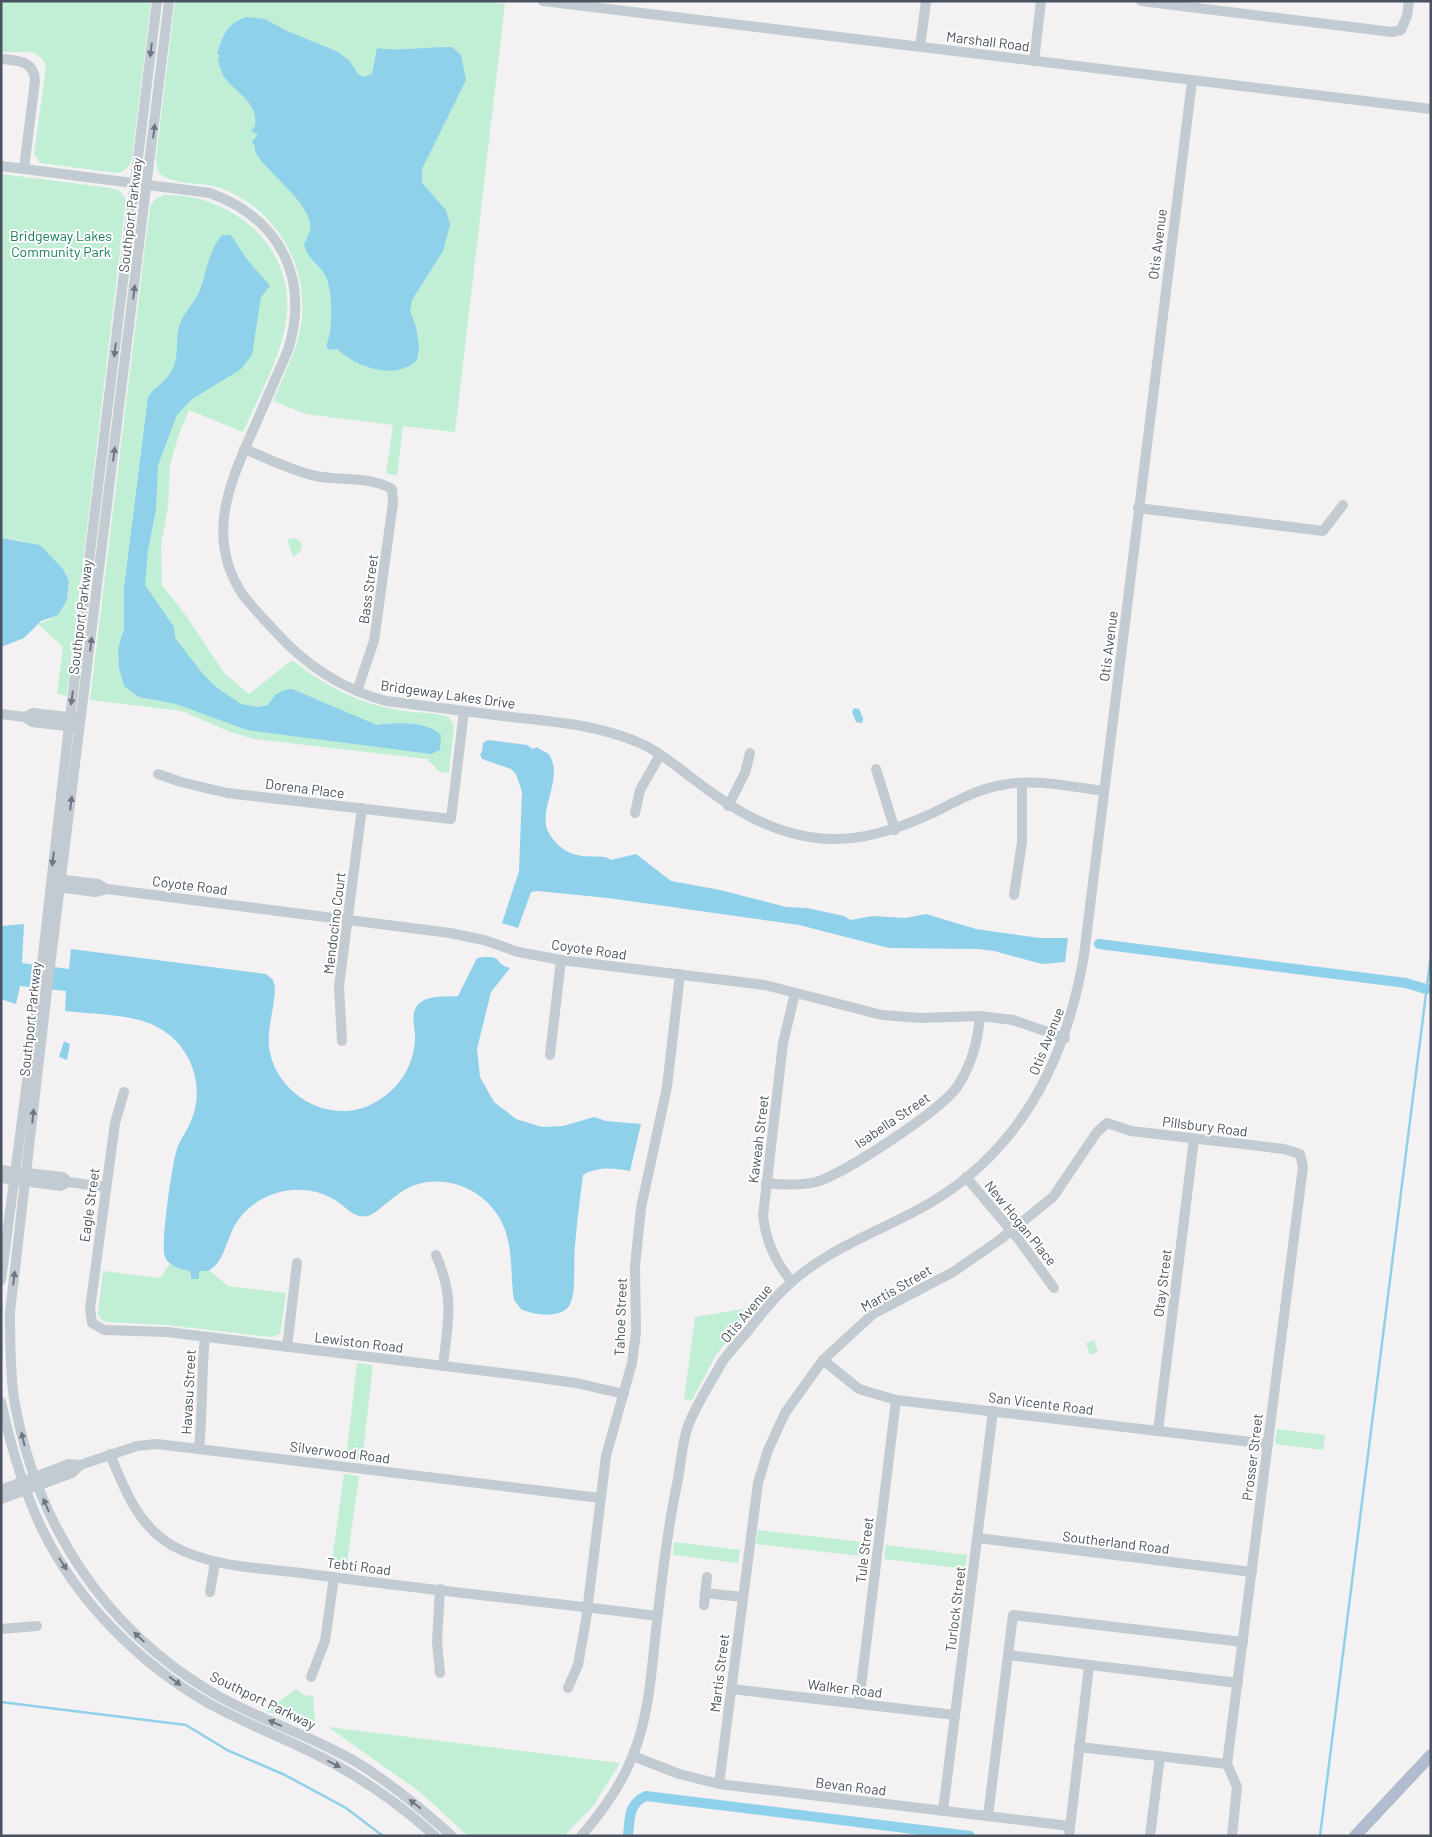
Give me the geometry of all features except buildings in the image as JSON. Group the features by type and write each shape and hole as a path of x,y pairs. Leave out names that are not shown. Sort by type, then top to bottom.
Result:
{"main road":[{"path":"1355,1836 1431,1756"}],"street":[{"name":"Southport Parkway","path":"157,1 51,882 47,955 27,1177 10,1312 10,1357 14,1398 28,1460 72,1558 97,1592 153,1650 214,1693 356,1762 393,1787 452,1836"},
{"name":"Southport Parkway","path":"47,955 62,883 170,1"},
{"name":"Marshall Road","path":"543,1 627,6 920,47 1431,109"},
{"path":"920,47 926,1"},
{"path":"1034,61 1041,1"},
{"path":"1141,1 1392,32 1401,30 1407,16 1409,1"},
{"path":"1,59 26,63 32,68 35,81 24,168"},
{"name":"Otis Avenue","path":"581,1836 609,1802 633,1756 646,1713 674,1499 688,1426 722,1362 768,1306 792,1282 841,1249 933,1201 966,1177 996,1150 1021,1119 1046,1080 1065,1038 1077,999 1084,955 1192,80"},
{"name":"Bridgeway Lakes Drive","path":"1,166 210,193 234,203 255,218 272,235 283,252 290,269 296,293 293,334 230,482 224,508 224,540 227,559 243,594 289,647 323,674 357,691 386,701 575,724 610,732 660,754 728,806 751,819 778,830 818,838 844,840 895,830 984,789 1022,783 1104,791"},
{"name":"Bass Street","path":"244,449 300,472 317,476 378,483 392,489 393,502 374,642 357,691"},
{"path":"1138,508 1323,530 1343,505"},
{"name":"Dorena Place","path":"158,774 188,784 227,793 451,820 464,711"},
{"path":"1,714 26,716 33,713 81,723"},
{"path":"728,806 745,773 750,753"},
{"path":"635,813 640,790 660,754"},
{"path":"876,768 895,830"},
{"path":"1014,895 1022,842 1022,783"},
{"name":"Mendocino Court","path":"342,1041 339,986 362,808"},
{"name":"Coyote Road","path":"51,882 96,892 107,889 348,918 450,933 484,940 518,952 561,960 765,985 882,1015 920,1018 980,1016 1013,1020 1065,1038"},
{"path":"550,1054 561,960"},
{"name":"Tahoe Street","path":"568,1688 578,1666 606,1456 632,1364 636,1332 635,1266 641,1208 667,1087 680,974"},
{"name":"Kaweah Street","path":"792,1282 777,1261 766,1237 763,1216 783,1043 795,993"},
{"name":"Southport Parkway","path":"1,1280 13,1176 42,999"},
{"name":"Isabella Street","path":"766,1183 803,1184 830,1177 937,1107 956,1087 970,1063 975,1050 980,1016"},
{"name":"Eagle Street","path":"92,1323 90,1309 105,1187 115,1123 124,1092"},
{"name":"Pillsbury Road","path":"1107,1123 1131,1130 1284,1149 1300,1154"},
{"name":"Martis Street","path":"719,1784 758,1483 768,1450 786,1413 823,1360 873,1314 953,1272 1053,1197 1096,1132 1107,1123"},
{"name":"Otay Street","path":"1158,1430 1194,1139"},
{"name":"Prosser Street","path":"1227,1764 1302,1167 1300,1154"},
{"path":"1,1170 13,1176"},
{"path":"1,1178 13,1176 27,1177 61,1186 68,1182 105,1187"},
{"name":"New Hogan Place","path":"966,1177 1011,1230 1054,1288"},
{"path":"436,1255 449,1291 449,1317 443,1366"},
{"path":"288,1347 297,1263"},
{"name":"Lewiston Road","path":"92,1323 104,1330 167,1332 576,1383 624,1394"},
{"name":"Havasu Street","path":"199,1448 203,1409 201,1382 204,1337"},
{"name":"San Vicente Road","path":"823,1360 860,1388 896,1400 1268,1444"},
{"name":"Tule Street","path":"859,1703 896,1400"},
{"name":"Southport Parkway","path":"1,1402 10,1442 24,1486 43,1532 63,1564 99,1612 146,1659 208,1703 350,1772 387,1796 435,1836"},
{"name":"Turlock Street","path":"943,1811 978,1538 992,1411"},
{"name":"Silverwood Road","path":"1,1499 36,1481 72,1473 80,1465 110,1454 137,1446 157,1444 600,1498"},
{"name":"Tebti Road","path":"110,1454 124,1490 147,1524 171,1545 189,1554 215,1562 658,1616"},
{"name":"Silverwood Road","path":"1,1490 24,1486"},
{"name":"Southerland Road","path":"978,1538 1252,1572"},
{"path":"210,1592 215,1562"},
{"path":"311,1677 325,1641 334,1577"},
{"path":"704,1606 708,1577"},
{"path":"440,1590 437,1642 440,1673"},
{"path":"705,1592 742,1597"},
{"path":"988,1816 1013,1615 1243,1642"},
{"path":"1,1629 37,1626"},
{"path":"1008,1655 1238,1683"},
{"path":"1069,1831 1089,1666"},
{"name":"Walker Road","path":"732,1689 955,1715"},
{"path":"1079,1747 1227,1764 1237,1787 1232,1836"},
{"name":"Bevan Road","path":"633,1756 679,1774 719,1784 988,1816 1069,1831"},
{"path":"1150,1836 1160,1756"}],"green space":[{"path":"1,1 151,1 132,158 130,164 124,170 116,173 40,163 34,154 46,67 39,56 28,52 1,52"},
{"path":"175,1 483,1 505,4 455,432 403,426 397,476 386,473 393,425 306,414 273,401 299,335 302,303 300,282 294,261 285,242 273,225 258,210 240,197 213,186 170,179 158,172 156,158"},
{"name":"Bridgeway Lakes Community Park","path":"1,174 112,188 120,191 126,200 67,696 57,694 63,647 38,624 49,620 67,600 69,581 42,549 27,542 1,538"},
{"path":"164,195 190,197 214,204 236,215 255,230 271,249 282,271 287,296 286,322 279,350 243,432 189,410 178,437 170,465 168,507 161,545 162,585 187,617 224,673 249,694 292,660 317,678 356,698 384,707 449,717 454,726 449,773 440,772 427,759 254,739 230,732 182,711 90,700 150,207 154,200"},
{"path":"294,538 299,540 302,545 300,552 293,557 287,540"},
{"path":"170,1264 190,1271 190,1279 199,1271 209,1270 228,1286 286,1293 280,1334 271,1337 165,1325 107,1322 101,1319 98,1314 103,1271 160,1278"},
{"path":"743,1309 748,1314 716,1355 692,1400 684,1399 695,1317"},
{"path":"1094,1340 1098,1352 1090,1355 1086,1343"},
{"path":"357,1363 373,1365 362,1461 346,1459"},
{"path":"1277,1429 1325,1435 1323,1450 1275,1444"},
{"path":"344,1474 359,1476 346,1570 331,1568"},
{"path":"758,1530 871,1543 869,1557 756,1544"},
{"path":"674,1542 740,1550 738,1563 673,1555"},
{"path":"886,1545 967,1555 966,1569 884,1559"},
{"path":"296,1689 304,1695 313,1696 315,1722 312,1731 266,1711"},
{"path":"328,1727 620,1763 594,1805 564,1836 468,1836 420,1792"}],"water":[{"path":"246,17 265,19 285,30 338,52 349,60 358,74 363,77 372,74 377,48 452,47 461,55 466,80 422,169 422,183 446,210 450,225 443,251 412,300 410,311 416,327 419,346 417,360 408,366 388,371 377,369 355,362 337,349 329,350 326,346 331,322 330,292 326,277 309,255 304,245 310,232 310,223 299,202 261,161 256,153 252,142 258,134 251,131 255,126 253,110 245,98 223,75 218,62 220,55 217,54 229,27"},
{"path":"222,235 231,235 246,258 270,286 261,297 252,355 240,370 192,399 177,415 158,465 156,509 148,550 145,585 174,627 175,638 203,674 216,687 241,704 258,707 268,705 275,695 284,690 292,689 377,725 393,723 411,724 435,730 441,735 440,750 431,754 247,730 176,704 139,697 124,686 119,668 118,648 124,629 124,588 148,397 167,378 172,370 176,359 178,331 181,322 200,290 212,251"},
{"path":"1,538 40,545 63,569 69,581 67,600 58,615 41,621 24,638 4,646 1,646"},
{"path":"854,708 859,709 863,718 862,723 856,722 852,712"},
{"path":"488,740 527,745 533,749 537,747 550,756 554,775 547,807 546,826 558,845 576,855 606,857 611,860 636,854 671,881 720,890 786,907 807,908 844,916 850,920 873,916 905,918 926,914 976,929 1040,938 1068,938 1065,962 1042,964 994,951 979,949 889,948 799,925 608,898 537,891 531,892 518,928 502,923 519,871 522,792 516,774 511,769 482,759 480,754 483,743"},
{"path":"24,924 22,963 69,969 71,949 266,974 273,980 275,987 269,1040 273,1064 282,1079 293,1091 307,1101 322,1108 339,1111 355,1110 372,1104 397,1085 412,1059 415,1038 414,1014 421,1002 434,997 458,996 477,958 492,957 510,968 491,992 477,1049 480,1077 494,1102 516,1119 542,1127 563,1126 594,1117 606,1121 641,1124 630,1171 600,1169 583,1175 575,1245 573,1294 569,1306 559,1313 546,1315 521,1309 514,1300 510,1250 502,1222 484,1199 459,1185 444,1182 430,1182 408,1188 368,1216 358,1216 335,1200 308,1190 279,1192 254,1204 243,1214 235,1225 215,1266 208,1271 199,1271 199,1279 191,1279 190,1271 172,1265 165,1257 164,1250 167,1206 174,1160 179,1144 191,1121 197,1096 194,1071 189,1059 174,1039 154,1025 129,1018 65,1011 66,991 20,986 16,1004 1,999 1,926"},
{"path":"64,1041 70,1044 67,1060 59,1057"}],"waterway":[{"path":"1099,944 1406,983 1426,989"},
{"path":"1320,1836 1431,954"},
{"path":"1,1702 186,1725 227,1750 285,1775 346,1808 383,1836"},
{"path":"628,1836 633,1807 640,1799 646,1796 970,1836"}]}
